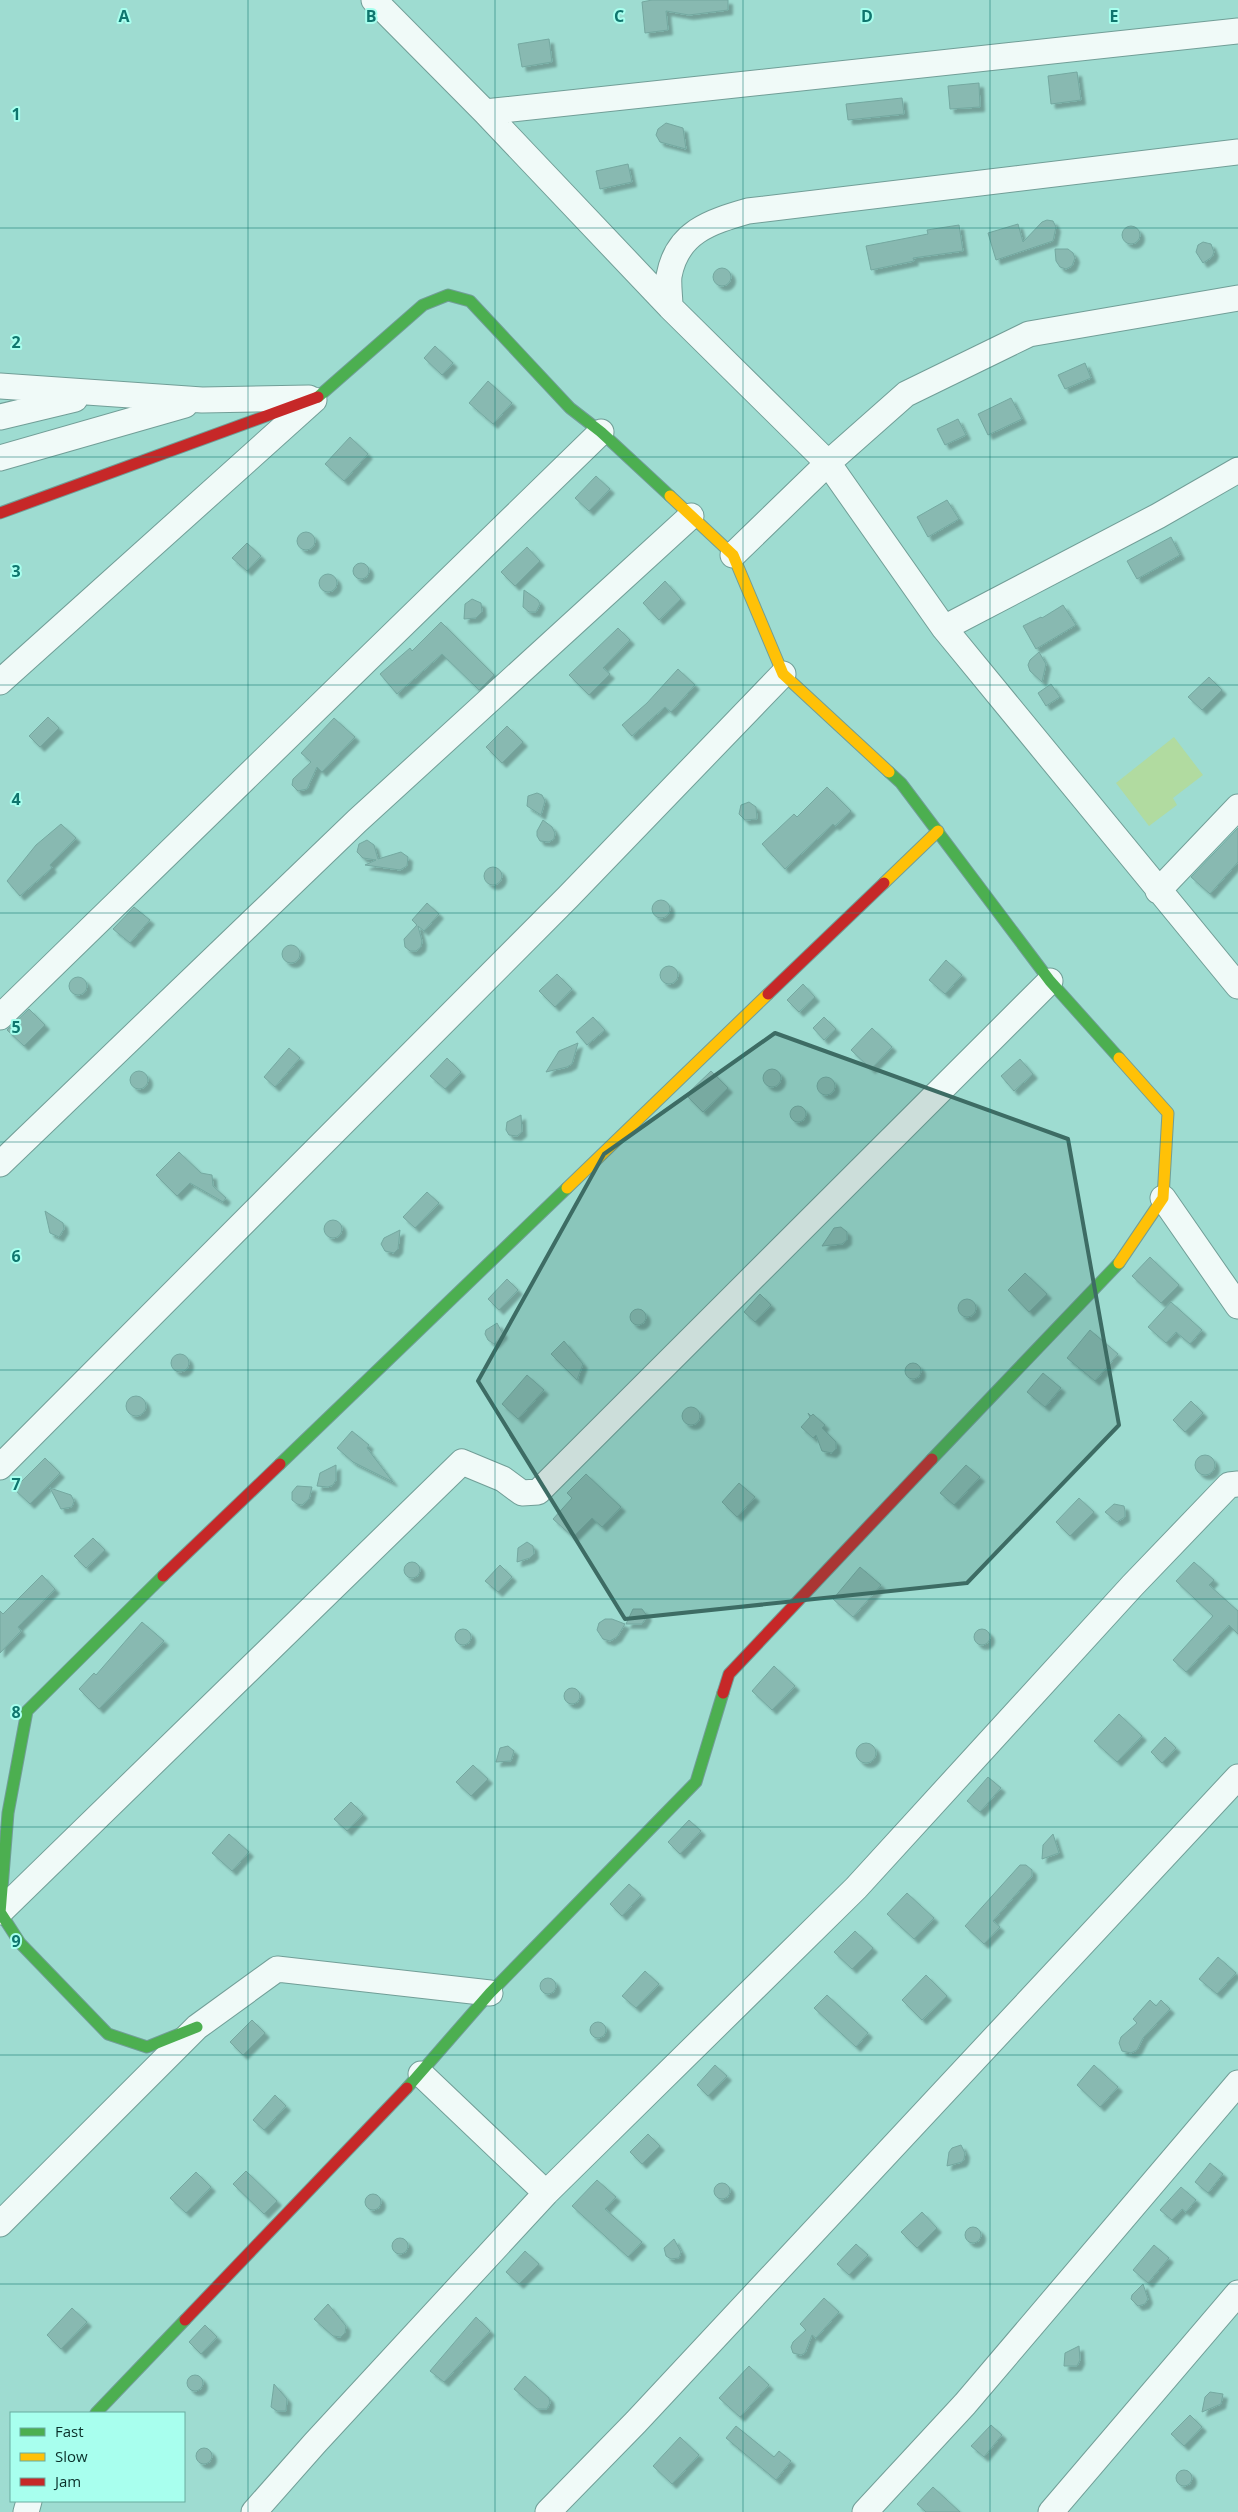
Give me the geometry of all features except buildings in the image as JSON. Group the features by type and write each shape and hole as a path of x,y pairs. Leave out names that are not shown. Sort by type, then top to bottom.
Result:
{"street":[{"path":"374,0 485,112 670,307 828,463 944,628 1158,891 1238,986"},
{"path":"485,112 1238,31"},
{"path":"670,307 669,276 679,246 709,222 748,211 1238,152"},
{"path":"0,682 423,305 448,295 470,302 570,408 601,432 733,555 783,674 901,783 1050,981 1168,1113 1163,1198 1123,1258 729,1674 696,1782 490,1993 421,2074 97,2412"},
{"path":"733,555 828,463 906,394 1029,334 1238,298"},
{"path":"0,386 202,400 317,398"},
{"path":"0,417 101,393"},
{"path":"0,512 317,398"},
{"path":"0,458 202,400"},
{"path":"0,1017 601,432"},
{"path":"944,628 1158,516 1238,470"},
{"path":"0,1164 357,820 691,516"},
{"path":"0,1467 561,904 783,674"},
{"path":"1158,891 1238,807"},
{"path":"197,2027 147,2047 108,2034 20,1943 0,1912 8,1813 27,1711 82,1654 938,831"},
{"path":"0,1912 462,1462 503,1478 522,1493 538,1492 1050,981"},
{"path":"1163,1198 1238,1306"},
{"path":"254,2512 315,2443 546,2193 856,1888 1112,1607 1235,1487"},
{"path":"548,2512 643,2415 1238,1777"},
{"path":"0,2224 197,2027 277,1969 490,1993"},
{"path":"421,2074 546,2193"},
{"path":"865,2512 966,2404 1238,2083"},
{"path":"1051,2512 1238,2293"}],"highlighted area":[{"path":"775,1033 1068,1139 1119,1425 967,1583 625,1619 478,1381 604,1154"}],"green space":[{"path":"1174,737 1203,775 1173,798 1177,805 1149,826 1116,783"}],"traffic: fast":[{"path":"318,397 423,305 448,295 470,301 570,408 601,432 670,496"},
{"path":"889,772 901,783 1050,981 1119,1058"},
{"path":"280,1464 567,1188"},
{"path":"932,1459 1119,1263"},
{"path":"0,1913 8,1813 27,1711 163,1576"},
{"path":"407,2088 490,1993 696,1782 723,1693"},
{"path":"0,1912 20,1943 108,2034 147,2047 197,2027"},
{"path":"97,2412 185,2320"}],"traffic: slow":[{"path":"670,496 733,555 783,674 889,772"},
{"path":"884,883 938,831"},
{"path":"567,1188 768,994"},
{"path":"1119,1058 1168,1113 1163,1198 1119,1263"}],"traffic: jam":[{"path":"0,513 318,397"},
{"path":"768,994 884,883"},
{"path":"723,1693 729,1674 932,1459"},
{"path":"163,1576 280,1464"},
{"path":"185,2320 407,2088"}]}
